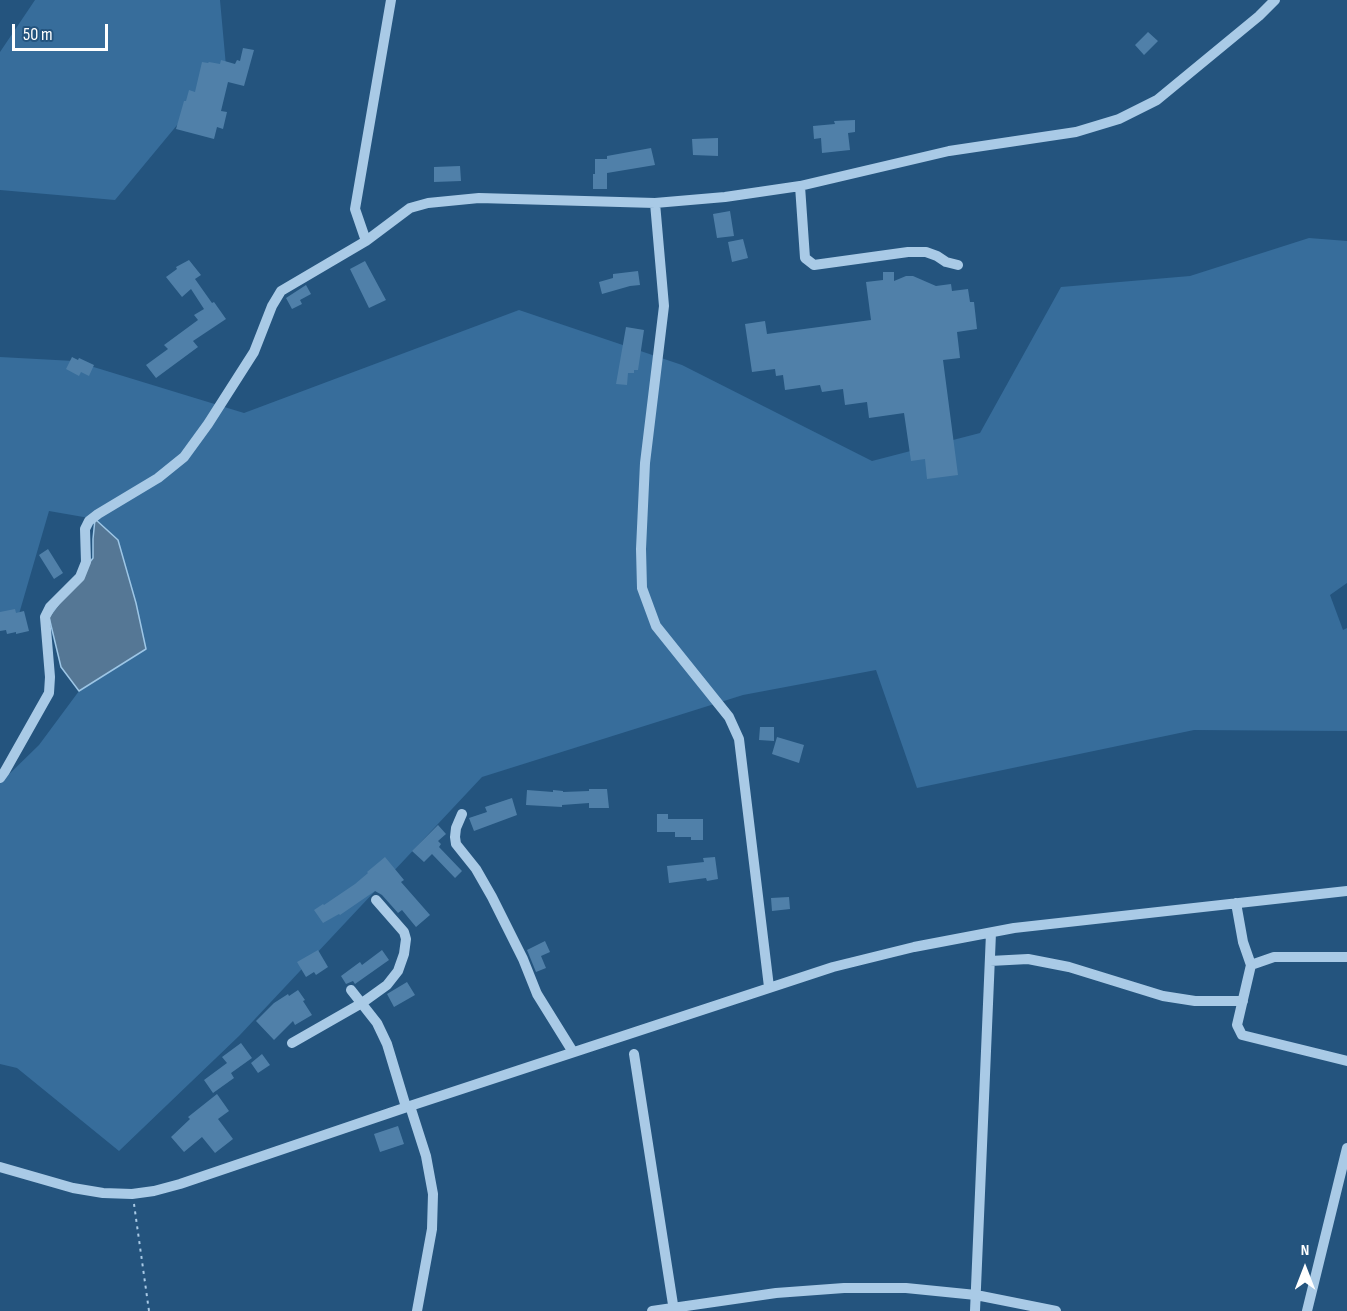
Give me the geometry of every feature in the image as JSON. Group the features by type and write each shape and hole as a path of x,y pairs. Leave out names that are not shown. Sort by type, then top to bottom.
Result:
{"street":[{"path":"366,241 355,209 391,0"},
{"path":"0,778 49,693 45,617 50,607 80,577 86,562 85,529 89,521 158,478 184,457 255,352 272,306 281,291 366,241 410,208 428,202 479,198 655,202 725,197 800,186 949,152 1076,132 1119,119 1157,100 1259,16 1275,0"},
{"path":"800,186 805,258 814,265 908,252 926,252 958,265"},
{"path":"655,202 664,306 645,463 641,549 642,588 656,626 729,717 738,739 769,987"},
{"path":"462,814 456,828 456,844 476,869 487,888 523,959 537,994 573,1052"},
{"path":"0,1167 73,1188 103,1193 132,1194 154,1191 832,967 914,947 1014,928 1347,891"},
{"path":"292,1042 362,1003 387,985 398,971 404,954 406,939 404,932 376,900"},
{"path":"1236,903 1243,942 1251,965 1237,1025 1242,1035 1347,1061"},
{"path":"975,1311 991,933"},
{"path":"1251,965 1274,957 1347,957"},
{"path":"990,961 1028,959 1069,967 1163,996 1195,1001 1243,1001"},
{"path":"351,990 377,1023 387,1044 426,1156 433,1194 432,1229 417,1311"},
{"path":"634,1054 673,1309"},
{"path":"1307,1311 1347,1148"},
{"path":"652,1311 776,1293 844,1288 906,1288 976,1295 1056,1311"}],"path":[{"path":"132,1194 148,1311"}],"shaded area":[{"path":"35,0 220,0 226,66 115,200 0,190 0,52"},
{"path":"1309,238 1347,241 1347,583 1330,595 1343,630 1347,628 1347,731 1194,730 917,788 876,670 743,695 482,777 239,1036 119,1151 17,1068 0,1064 0,783 39,745 79,691 146,649 95,519 49,511 19,614 0,616 0,357 74,361 244,413 519,310 682,365 872,461 980,433 1061,287 1190,276"},
{"path":"95,519 118,540 146,649 79,691 61,667 49,617 93,558"}],"building":[{"path":"1148,32 1158,41 1144,55 1135,45"},
{"path":"243,48 254,50 244,86 228,82 221,111 227,112 223,129 217,127 214,139 176,129 189,90 195,92 202,62 220,64 221,60 235,64 237,60 240,61"},
{"path":"855,120 855,132 848,133 850,150 822,153 821,138 814,139 813,126 835,124 834,121"},
{"path":"718,138 718,156 693,155 692,139"},
{"path":"651,148 655,165 607,173 607,189 593,189 595,159 607,159 607,156"},
{"path":"460,166 461,181 434,182 434,167"},
{"path":"730,211 734,236 717,238 713,214"},
{"path":"743,239 748,258 732,262 728,242"},
{"path":"189,260 201,275 195,279 226,319 193,341 198,347 156,378 146,365 168,349 164,345 198,320 194,315 204,309 191,289 182,297 166,277 177,269 176,267"},
{"path":"365,261 386,300 369,308 350,269"},
{"path":"638,271 640,285 602,294 599,282 613,278 613,274"},
{"path":"883,272 894,272 894,281 913,276 936,286 951,284 952,291 968,289 970,302 974,302 977,329 957,332 960,358 943,360 958,475 927,479 925,459 911,461 904,413 869,418 867,402 845,405 843,389 822,392 820,385 785,390 783,375 776,376 775,369 752,372 745,324 765,321 767,334 871,320 866,282 883,280"},
{"path":"306,285 311,294 300,300 302,304 292,309 286,298"},
{"path":"626,327 644,330 638,370 628,373 627,385 616,384"},
{"path":"72,357 94,365 89,376 81,372 79,376 66,369"},
{"path":"48,549 63,573 54,579 39,555"},
{"path":"15,609 16,613 24,611 29,631 7,634 6,630 0,631 0,612"},
{"path":"760,727 774,727 774,741 759,740"},
{"path":"777,737 804,745 799,763 772,754"},
{"path":"589,789 607,789 609,808 589,808 589,803 562,805 562,807 526,805 527,790 563,792 589,791"},
{"path":"512,798 517,815 474,831 469,818 487,812 485,807"},
{"path":"657,814 668,814 668,819 703,819 703,840 675,837 675,832 657,832"},
{"path":"438,825 446,834 438,841 441,844 439,847 462,871 455,878 432,854 424,862 412,851"},
{"path":"385,857 404,880 401,882 430,915 416,927 402,910 398,913 382,895 375,891 340,915 323,923 314,910 355,884"},
{"path":"715,857 718,879 707,881 706,878 669,883 667,866 704,862 703,858"},
{"path":"789,897 790,909 772,911 771,898"},
{"path":"545,941 550,952 541,956 546,968 536,972 527,950"},
{"path":"318,950 328,967 316,975 314,972 306,977 297,962"},
{"path":"382,950 389,960 355,984 353,981 346,984 341,976 360,962 362,965"},
{"path":"407,982 415,995 394,1007 387,994"},
{"path":"298,990 312,1015 295,1025 293,1021 274,1040 256,1021 274,1003"},
{"path":"241,1043 252,1058 231,1073 234,1078 213,1093 204,1080 227,1063 222,1057"},
{"path":"262,1054 270,1065 258,1073 251,1063"},
{"path":"217,1094 229,1111 218,1119 233,1139 215,1153 202,1137 184,1152 171,1137 190,1119 188,1117"},
{"path":"398,1126 404,1144 380,1152 374,1134"}]}
